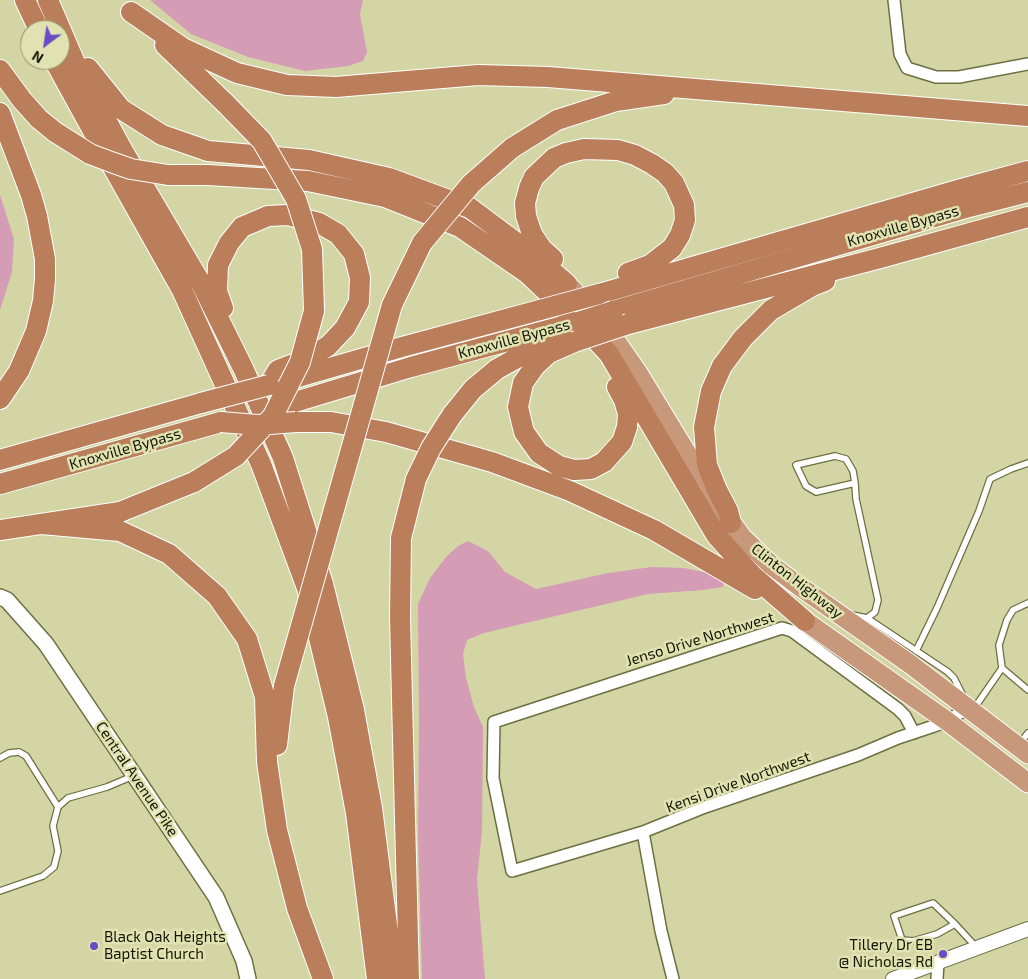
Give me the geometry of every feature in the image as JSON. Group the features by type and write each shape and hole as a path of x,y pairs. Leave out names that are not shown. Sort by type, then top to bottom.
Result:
{"highway":[{"path":"25,0 34,20"},
{"path":"48,1 84,62 121,109 162,135 208,151 309,160 389,178 470,208 537,258 567,284"},
{"path":"48,1 75,63 123,151 202,284 243,368 283,458 322,584 352,700 372,808 394,979"},
{"path":"126,6 183,48 237,74 287,85 336,87 478,75 614,82 1028,116"},
{"path":"0,530 120,512 194,482 236,456 273,416 300,362 314,311 312,249 296,199 262,141 126,6"},
{"path":"0,70 39,119 54,132 90,154 131,169 168,175 208,175 308,181 385,197 460,228 527,273 595,338 609,354 716,535 752,575 805,621"},
{"path":"59,70 182,290 261,464 307,588 338,718 356,813 377,979"},
{"path":"277,830 275,762 284,686 392,305 422,243 471,184 512,148 557,120 616,101 698,90"},
{"path":"0,113 37,216 44,252 45,279 43,301 36,331 19,371 0,399"},
{"path":"567,284 563,270 542,249 532,234 526,216 525,203 534,176 554,158 584,149 618,150 635,155 665,173 674,183 684,204 685,220 680,236 672,248 650,265 626,274 600,294"},
{"name":"Knoxville Bypass","path":"0,460 402,347 600,294 961,188 1028,171"},
{"name":"Knoxville Bypass","path":"0,484 285,405 420,365 568,331 613,311 969,206 1028,192"},
{"path":"243,368 217,291 218,265 229,242 242,227 268,216 288,215 319,223 338,234 354,254 360,278 359,302 346,328 328,346 304,360 278,370 269,385"},
{"path":"409,979 400,618 401,538 416,479 431,448 452,415 473,389 497,369 568,331 628,324 1028,217"},
{"path":"731,523 728,511 707,466 704,427 711,391 722,366 743,338 772,310 812,286 880,258"},
{"name":"Clinton Highway","path":"567,284 604,324 638,373 731,523 742,537 772,565 827,606 970,709 1025,745"},
{"path":"568,331 535,366 523,384 518,407 524,432 539,453 559,466 574,470 591,469 604,462 622,442 627,427 628,414 624,400 597,350 595,338"},
{"path":"215,424 257,425 331,422 386,432 492,462 570,491 654,530 728,572 793,616 805,621"},
{"path":"42,524 120,531 169,554 218,596 247,639 265,698 267,762 277,830 298,908 323,979"},
{"name":"Clinton Highway","path":"805,621 946,721 1028,783"}],"main road":[{"name":"Central Avenue Pike","path":"0,597 7,600 46,644 216,897 244,961 248,979"}],"street":[{"path":"894,0 900,54 907,68 936,77 959,77 1028,64"},
{"name":"Jenso Drive Northwest","path":"512,871 493,778 494,722 782,628 792,632 898,709 905,716 914,732"},
{"name":"Kensi Drive Northwest","path":"512,871 643,832 706,807 858,755 946,721 970,709"},
{"path":"643,832 661,930 673,979"},
{"path":"892,979 1028,929"},
{"path":"937,979 938,962"}],"lane":[{"path":"855,483 816,492 806,486 796,465 835,456 846,459 853,471 855,483 856,499 878,600 875,612 867,618"},
{"path":"916,651 979,511 990,479 1028,463"},
{"path":"1028,603 1013,610 1007,620 999,645 1002,668 1028,690"},
{"path":"827,606 846,614 867,618 954,678 970,709 1002,668"},
{"path":"0,758 9,753 19,752 26,756 58,807"},
{"path":"0,890 43,876 54,867 58,851 53,826 58,807 68,798 107,787 135,775"},
{"path":"955,924 937,934 913,942 902,940 894,916 933,904 955,924 977,948"}],"shaded area":[{"path":"150,0 363,0 360,14 367,52 363,61 348,66 305,71 248,57 191,34"},
{"path":"0,195 14,239 12,272 0,310"},
{"path":"468,541 488,551 505,572 536,589 608,573 652,567 684,568 708,573 724,582 723,587 648,594 484,633 467,640 463,654 466,678 474,707 483,727 482,832 477,879 485,979 422,979 418,834 418,604 430,578 447,556 458,546"}],"place":[{"name":"Black Oak Heights Baptist Church","path":"94,946"},
{"name":"Tillery Dr EB @ Nicholas Rd","path":"943,954"}]}
